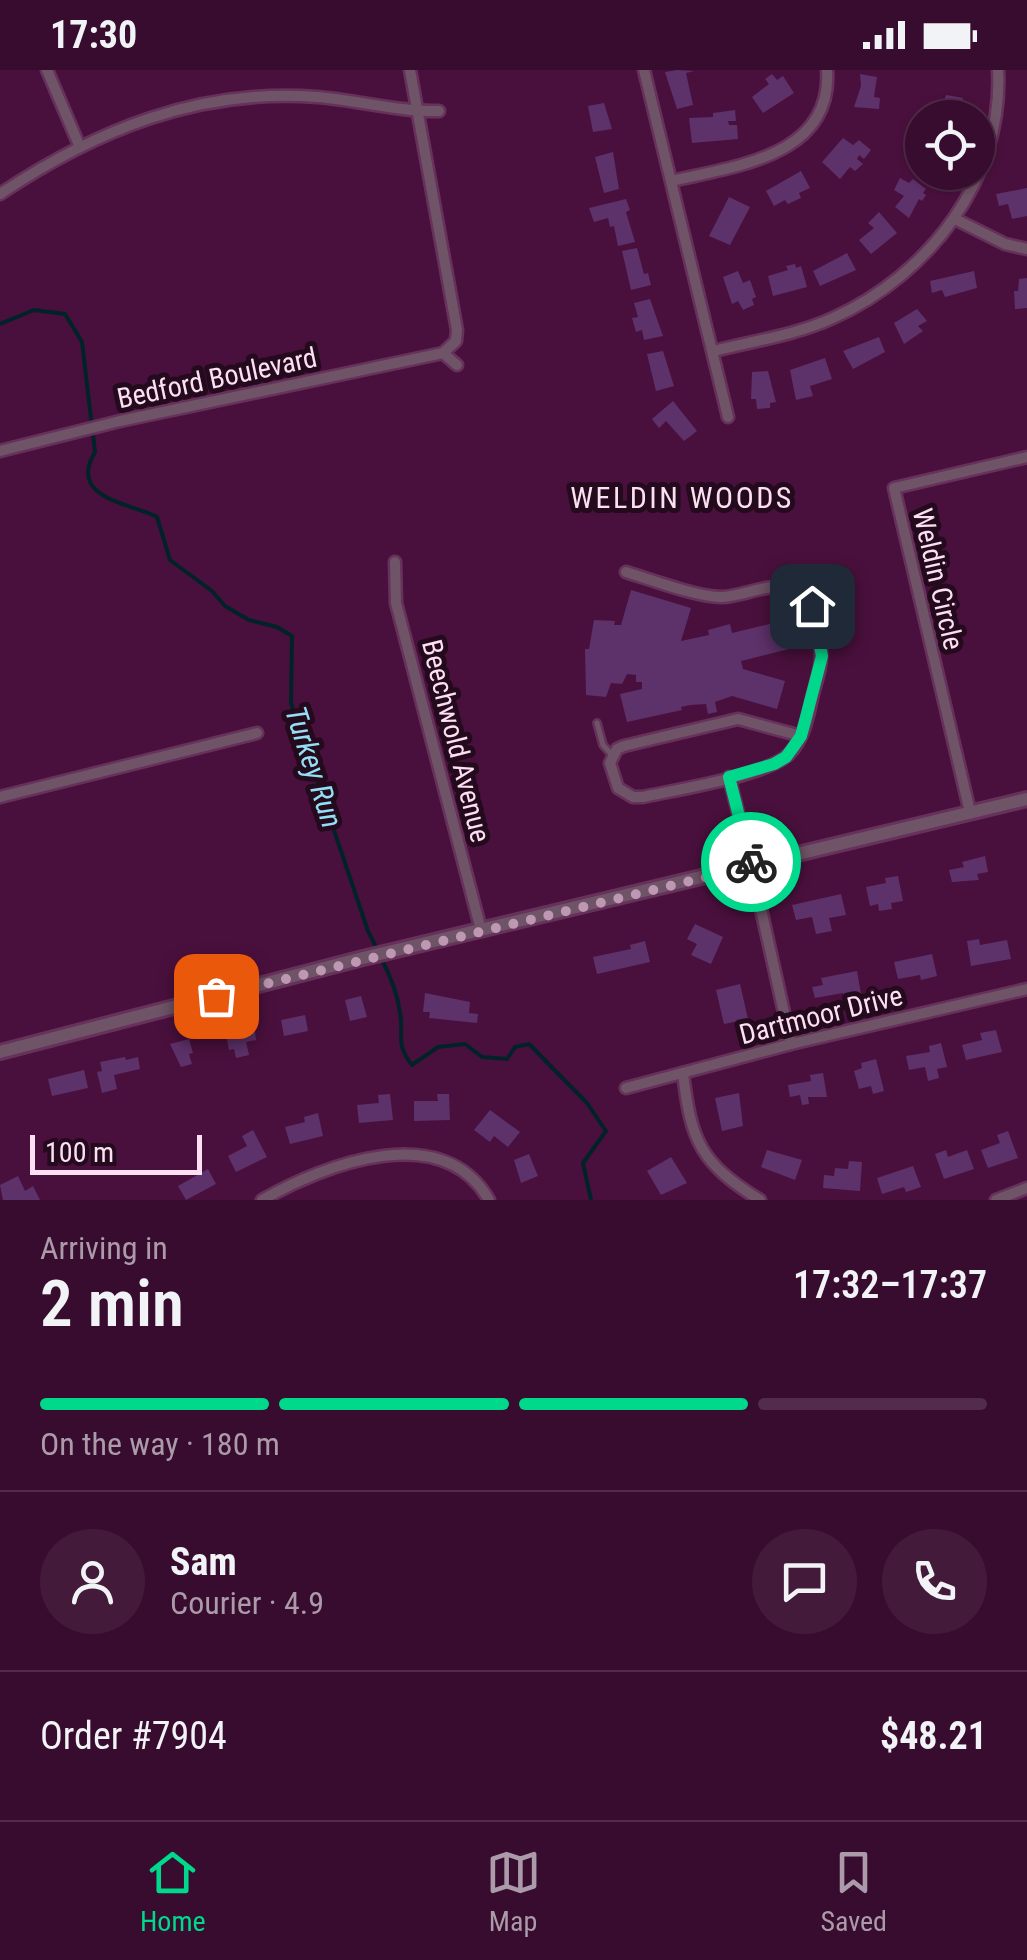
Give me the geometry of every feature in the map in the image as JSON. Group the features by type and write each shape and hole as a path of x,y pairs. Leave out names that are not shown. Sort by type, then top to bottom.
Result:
{"street":[{"path":"47,70 79,145"},
{"path":"410,70 457,330 456,340 444,354 458,365"},
{"path":"644,70 728,416"},
{"path":"672,181 760,160 788,148 816,116 824,99 827,70"},
{"path":"714,351 832,319 901,278 955,219 971,191 992,136 998,70"},
{"path":"0,194 79,145 156,115 235,98 314,97 438,111"},
{"path":"955,219 1005,244 1027,248"},
{"name":"Bedford Boulevard","path":"0,451 103,424 444,354"},
{"name":"Weldin Circle","path":"970,812 894,488 1027,458"},
{"name":"Beechwold Avenue","path":"395,562 396,602 482,930"},
{"path":"626,572 714,596 773,586 792,589 812,606 822,656 801,736 786,757 729,777 644,798 618,788 610,762 612,755 624,746 738,719 801,736"},
{"path":"0,798 257,733"},
{"path":"729,777 743,832 739,838 742,854 750,860 792,1044"},
{"path":"0,1052 750,860 1027,799"},
{"name":"Dartmoor Drive","path":"626,1088 1027,989"},
{"path":"683,1074 688,1115 698,1146 719,1171 760,1200"},
{"path":"262,1200 317,1172 389,1156 437,1158 456,1164 470,1174 489,1200"},
{"path":"996,1200 1027,1188"}],"lane":[{"path":"597,723 603,746 612,755"}],"building":[{"path":"694,71 686,73 693,105 677,109 665,72"},
{"path":"772,74 777,80 783,76 794,93 763,113 752,97 769,84 765,79"},
{"path":"860,74 877,77 874,97 880,98 879,109 854,107 861,86"},
{"path":"946,95 963,98 963,100 944,100"},
{"path":"604,103 612,129 593,132 588,106"},
{"path":"735,110 736,121 728,121 729,125 737,125 738,139 692,143 689,118 713,117 713,113"},
{"path":"843,138 853,145 859,140 871,150 864,159 859,155 857,159 863,164 855,171 850,167 840,179 822,162"},
{"path":"613,152 619,189 604,193 595,157"},
{"path":"801,171 810,188 799,193 801,198 774,206 766,191"},
{"path":"900,178 905,181 905,190 925,190 926,195 922,201 919,199 909,218 895,207 904,196 894,190"},
{"path":"1027,188 1027,216 1012,219 1008,204 999,206 996,194"},
{"path":"729,197 750,207 730,245 709,236"},
{"path":"626,199 635,242 618,246 608,218 594,222 589,208"},
{"path":"879,212 897,233 871,254 859,240 874,228 868,223"},
{"path":"637,248 651,285 631,290 622,251"},
{"path":"847,253 856,270 820,286 813,271"},
{"path":"795,264 796,268 801,266 807,287 773,296 768,276"},
{"path":"738,271 743,283 750,280 756,297 752,299 754,305 743,310 738,301 732,304 723,277"},
{"path":"974,271 977,288 945,297 942,290 932,293 930,281"},
{"path":"1027,278 1027,308 1015,309 1014,291 1018,291 1019,279"},
{"path":"650,299 663,336 644,340 642,330 636,332 632,318 638,317 634,303"},
{"path":"917,309 927,321 918,326 923,331 904,344 894,323"},
{"path":"879,337 885,352 853,369 843,351"},
{"path":"663,351 674,386 656,391 647,354"},
{"path":"825,358 832,379 810,386 813,396 796,400 790,370"},
{"path":"768,371 776,402 770,403 770,408 757,409 756,399 751,399 752,372"},
{"path":"673,401 697,431 684,441 666,421 659,428 652,419"},
{"path":"631,590 691,608 681,641 709,635 708,630 730,624 732,633 782,621 789,649 741,661 743,669 785,681 777,709 732,696 715,702 717,712 708,714 706,704 690,705 627,722 620,694 642,689 642,682 636,682 636,675 627,674 622,684 611,683 606,697 586,695 585,649 589,649 594,620 621,625"},
{"path":"985,856 988,872 977,874 979,880 952,882 949,870"},
{"path":"898,876 903,901 891,903 892,909 879,911 878,904 870,906 866,887"},
{"path":"841,894 846,915 829,918 832,931 816,934 812,917 796,920 792,905"},
{"path":"695,924 723,937 711,964 691,955 697,944 687,939"},
{"path":"979,939 980,945 1007,940 1011,959 971,966 967,941"},
{"path":"645,941 650,962 597,974 593,957 631,949 630,945"},
{"path":"932,954 937,976 898,979 894,962"},
{"path":"857,971 861,994 815,998 812,987 823,985 821,978"},
{"path":"740,984 748,1019 724,1024 716,990"},
{"path":"425,993 470,1002 469,1013 478,1014 477,1023 429,1018 430,1012 423,1012"},
{"path":"361,996 367,1017 350,1021 345,1000"},
{"path":"305,1015 308,1031 284,1036 281,1020"},
{"path":"244,1025 246,1034 255,1032 256,1040 246,1042 249,1055 236,1058 234,1049 229,1050 225,1029"},
{"path":"996,1030 1002,1052 966,1060 962,1045 982,1040 980,1033"},
{"path":"189,1039 192,1064 181,1067 170,1044"},
{"path":"941,1043 947,1067 937,1069 939,1078 928,1081 925,1067 909,1070 906,1056 930,1052 929,1046"},
{"path":"138,1057 140,1069 114,1075 117,1089 102,1093 97,1072 102,1071 100,1062"},
{"path":"876,1059 884,1091 873,1094 871,1086 859,1089 854,1071 862,1068 861,1063"},
{"path":"84,1070 88,1088 52,1096 48,1079"},
{"path":"823,1073 827,1097 808,1097 809,1104 802,1105 800,1095 790,1097 788,1085 811,1081 810,1075"},
{"path":"739,1093 743,1126 722,1131 715,1098"},
{"path":"390,1094 393,1120 359,1123 357,1105 379,1103 378,1095"},
{"path":"437,1094 449,1094 450,1120 414,1121 414,1101 438,1101"},
{"path":"490,1110 520,1132 508,1147 494,1136 490,1142 474,1130"},
{"path":"318,1113 323,1136 290,1144 285,1127 305,1122 304,1117"},
{"path":"253,1130 267,1157 236,1172 228,1156 247,1146 242,1136"},
{"path":"1008,1131 1018,1158 988,1168 981,1150 1000,1143 997,1135"},
{"path":"767,1150 802,1160 795,1180 761,1167"},
{"path":"946,1150 948,1157 967,1150 974,1169 944,1179 935,1154"},
{"path":"529,1154 538,1176 521,1183 514,1160"},
{"path":"671,1157 687,1183 661,1195 647,1171"},
{"path":"849,1161 862,1162 860,1191 823,1188 824,1175 834,1176 835,1168 848,1169"},
{"path":"913,1166 921,1187 906,1192 904,1187 882,1194 877,1178"},
{"path":"208,1169 216,1184 186,1200 178,1186"},
{"path":"18,1176 25,1191 33,1186 40,1200 3,1200 0,1185"}],"waterway":[{"name":"Turkey Run","path":"0,324 34,310 65,314 82,342 95,452 89,480 95,490 157,517 170,560 212,591 225,606 292,636 291,703 377,949"},
{"name":"Turkey Run","path":"381,958 395,991 402,1045 412,1065 438,1047 465,1044 482,1057 507,1059 515,1047 529,1044 587,1103 606,1131 583,1163 591,1200"}],"way so far":[{"path":"216,996 752,866 751,862"}],"district":[{"name":"WELDIN WOODS","path":"682,497"}],"route":[{"path":"751,862 749,855 753,851 743,832 729,777 774,764 786,757 801,736 822,656 812,606"}]}
